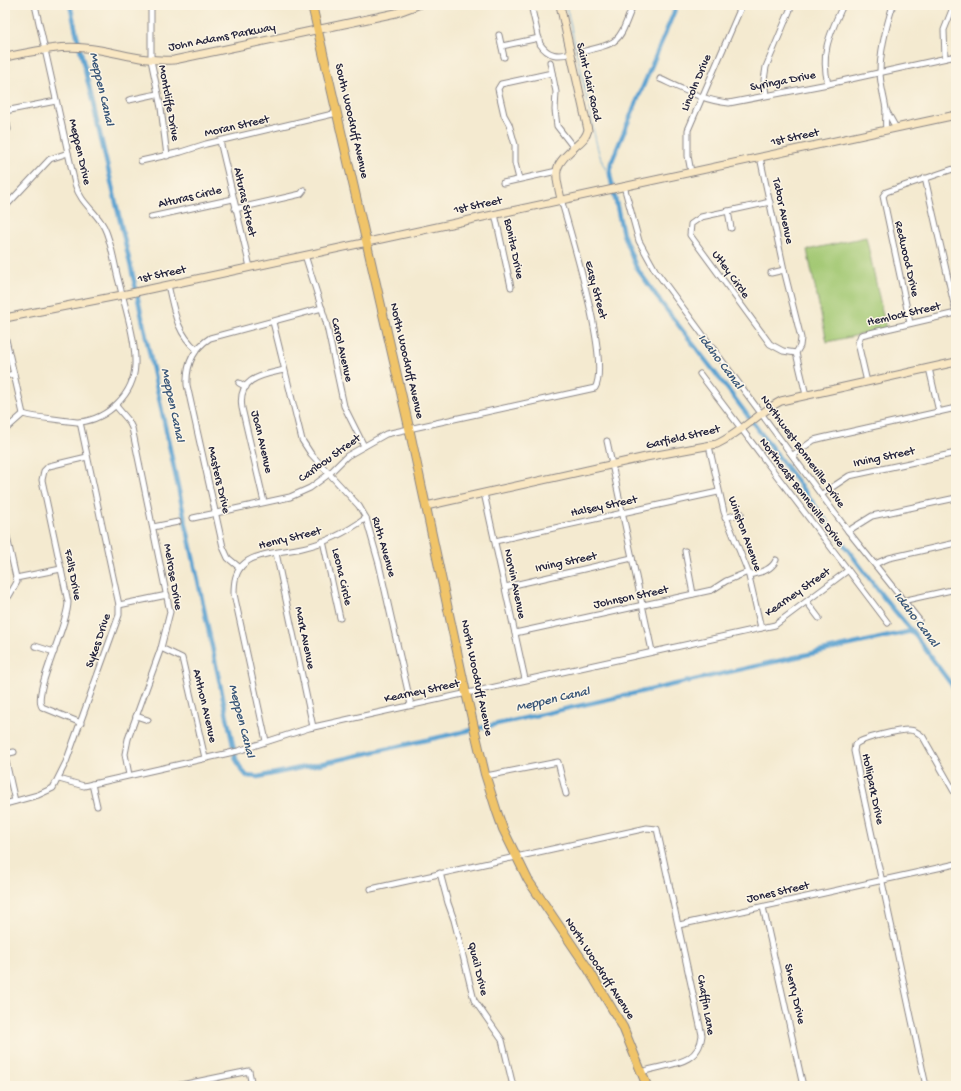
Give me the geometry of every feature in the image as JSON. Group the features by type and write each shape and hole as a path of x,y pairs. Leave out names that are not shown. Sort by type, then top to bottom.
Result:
{"main road":[{"name":"South Woodruff Avenue","path":"312,5 366,242"},
{"name":"North Woodruff Avenue","path":"366,242 409,429 466,693 486,776 503,829 539,898 608,1001 623,1027 647,1086"}],"street":[{"name":"Meppen Drive","path":"35,5 79,196 100,221 105,230 122,295 132,343 135,366 131,382 116,406"},
{"name":"Montcliffe Drive","path":"151,5 151,60 167,156"},
{"name":"John Adams Parkway","path":"5,57 46,49 80,47 151,60 174,60 396,13 418,5"},
{"path":"531,5 540,44 548,53 558,56 571,53"},
{"name":"Saint Clair Road","path":"557,171 562,158 584,139 588,130 560,5"},
{"path":"581,52 610,45 616,41 623,30 633,5"},
{"name":"Lincoln Drive","path":"691,172 688,156 688,130 742,5"},
{"path":"766,95 764,80 766,66 792,5"},
{"path":"828,84 824,65 825,49 842,5"},
{"path":"893,5 885,30 880,58 880,72 886,110 896,128"},
{"path":"954,5 944,30 945,58 956,56"},
{"path":"499,35 504,57"},
{"path":"502,46 539,38"},
{"name":"Syringa Drive","path":"660,79 702,97 718,102 729,103 828,84 945,58"},
{"path":"550,62 556,92 555,110 557,126 574,148"},
{"path":"519,179 515,163 515,145 509,124 504,114 498,89 501,84 552,73"},
{"path":"129,100 157,94"},
{"path":"8,129 5,112 56,101"},
{"path":"886,110 884,118 886,130"},
{"name":"Moran Street","path":"141,162 220,140 337,113"},
{"name":"1st Street","path":"5,318 122,295 956,115"},
{"name":"Alturas Street","path":"220,140 235,209 250,267"},
{"path":"6,204 50,159 57,155 68,153"},
{"name":"Tabor Avenue","path":"760,157 784,270 801,338 800,346 796,353 806,395"},
{"path":"956,168 926,178 956,313"},
{"path":"503,183 557,171 556,179 561,200"},
{"name":"Redwood Drive","path":"910,323 883,200 886,192 926,178"},
{"name":"Northwest Bonneville Drive","path":"621,187 640,241 655,270 759,416 793,455 848,531 875,564 902,601 919,620"},
{"name":"Alturas Circle","path":"235,209 300,194 304,190"},
{"name":"Alturas Circle","path":"151,217 233,199"},
{"name":"Easy Street","path":"561,200 596,333 598,361 595,388"},
{"name":"Utley Circle","path":"770,202 697,219 689,228 690,235 770,344 783,351 796,353"},
{"path":"728,211 731,228"},
{"name":"Bonita Drive","path":"495,214 511,288"},
{"name":"Carol Avenue","path":"305,255 310,277 322,308 344,406 364,446"},
{"path":"771,273 784,270"},
{"path":"168,285 178,328 188,343 196,349 203,342 214,336 273,322 322,308"},
{"name":"Hemlock Street","path":"866,382 858,340 866,333 956,313"},
{"name":"Ruth Avenue","path":"273,322 302,440 311,454 359,506 366,518 379,564 411,705"},
{"path":"5,335 23,414"},
{"name":"Masters Drive","path":"196,349 189,364 187,385 226,554 240,568"},
{"name":"Garfield Street","path":"426,506 612,465 709,446 727,439 781,402 806,395 956,362"},
{"path":"929,368 939,412"},
{"path":"239,383 246,387 257,377 284,370"},
{"path":"5,376 14,374"},
{"name":"Northeast Bonneville Drive","path":"700,374 744,427 847,571 888,623"},
{"name":"Joan Avenue","path":"246,387 242,397 242,408 264,502"},
{"name":"Caribou Street","path":"193,518 300,493 310,488 329,474 347,456 386,434 595,388"},
{"path":"5,430 23,414 80,422 104,414 116,406"},
{"name":"Melrose Drive","path":"116,406 128,420 132,428 170,612 161,648 128,739 125,754 129,775"},
{"path":"793,455 814,440 956,408"},
{"name":"Sykes Drive","path":"5,804 48,791 59,779 120,615 80,422"},
{"path":"607,441 652,651"},
{"name":"Winston Avenue","path":"709,446 725,518 749,574 761,628"},
{"name":"Irving Street","path":"822,494 849,476 956,453"},
{"name":"Falls Drive","path":"81,722 42,707 40,703 42,687 68,611 61,569 42,480 44,472 48,466 87,457"},
{"name":"Halsey Street","path":"495,541 718,492"},
{"name":"Norvin Avenue","path":"484,493 525,679"},
{"path":"848,531 872,516 956,498"},
{"path":"725,518 741,513"},
{"name":"Henry Street","path":"240,568 253,559 304,548 323,542 352,528 366,518"},
{"path":"153,527 178,522"},
{"path":"5,528 17,582 13,590 5,599"},
{"name":"Leona Circle","path":"323,542 340,618"},
{"path":"875,564 889,558 956,543"},
{"path":"685,551 693,594"},
{"name":"Mark Avenue","path":"276,553 313,727"},
{"name":"Irving Street","path":"505,587 632,558"},
{"name":"Johnson Street","path":"515,633 712,590 726,581 767,570 774,566 776,560"},
{"path":"240,568 235,577 234,594 266,741"},
{"path":"16,578 61,569"},
{"name":"Kearney Street","path":"59,779 84,786 238,751 313,727 775,625 847,571"},
{"path":"902,601 956,589"},
{"path":"119,605 167,595"},
{"path":"807,602 819,618"},
{"path":"36,646 54,652"},
{"name":"Anthon Avenue","path":"161,648 182,658 206,758"},
{"path":"136,716 148,720"},
{"name":"Hollipark Drive","path":"926,1086 854,751 855,745 861,741 903,731 917,732 923,737 956,796"},
{"path":"14,752 5,755 15,801"},
{"path":"486,776 558,762 566,794"},
{"path":"92,784 97,806"},
{"name":"Chaffin Lane","path":"516,856 646,828 656,829 679,925 702,1035 701,1044 695,1054 688,1060 642,1072"},
{"path":"371,889 516,856"},
{"path":"882,881 956,864"},
{"name":"Quail Drive","path":"440,873 454,920 474,1000 478,1008 498,1031 502,1040 513,1086"},
{"name":"Jones Street","path":"679,925 882,881"},
{"name":"Sherry Drive","path":"763,907 803,1086"},
{"path":"176,1086 249,1071 252,1086"}],"green space":[{"path":"866,237 886,329 827,342 807,250"}],"waterway":[{"name":"Meppen Canal","path":"70,5 135,285 236,759 241,769 247,776 258,777 342,759 912,631"},
{"path":"566,5 588,103"},
{"name":"Idaho Canal","path":"677,5 611,163 610,175 623,234 636,267 884,598 912,631 956,691"},
{"path":"589,108 599,153 602,162 610,175"}]}
